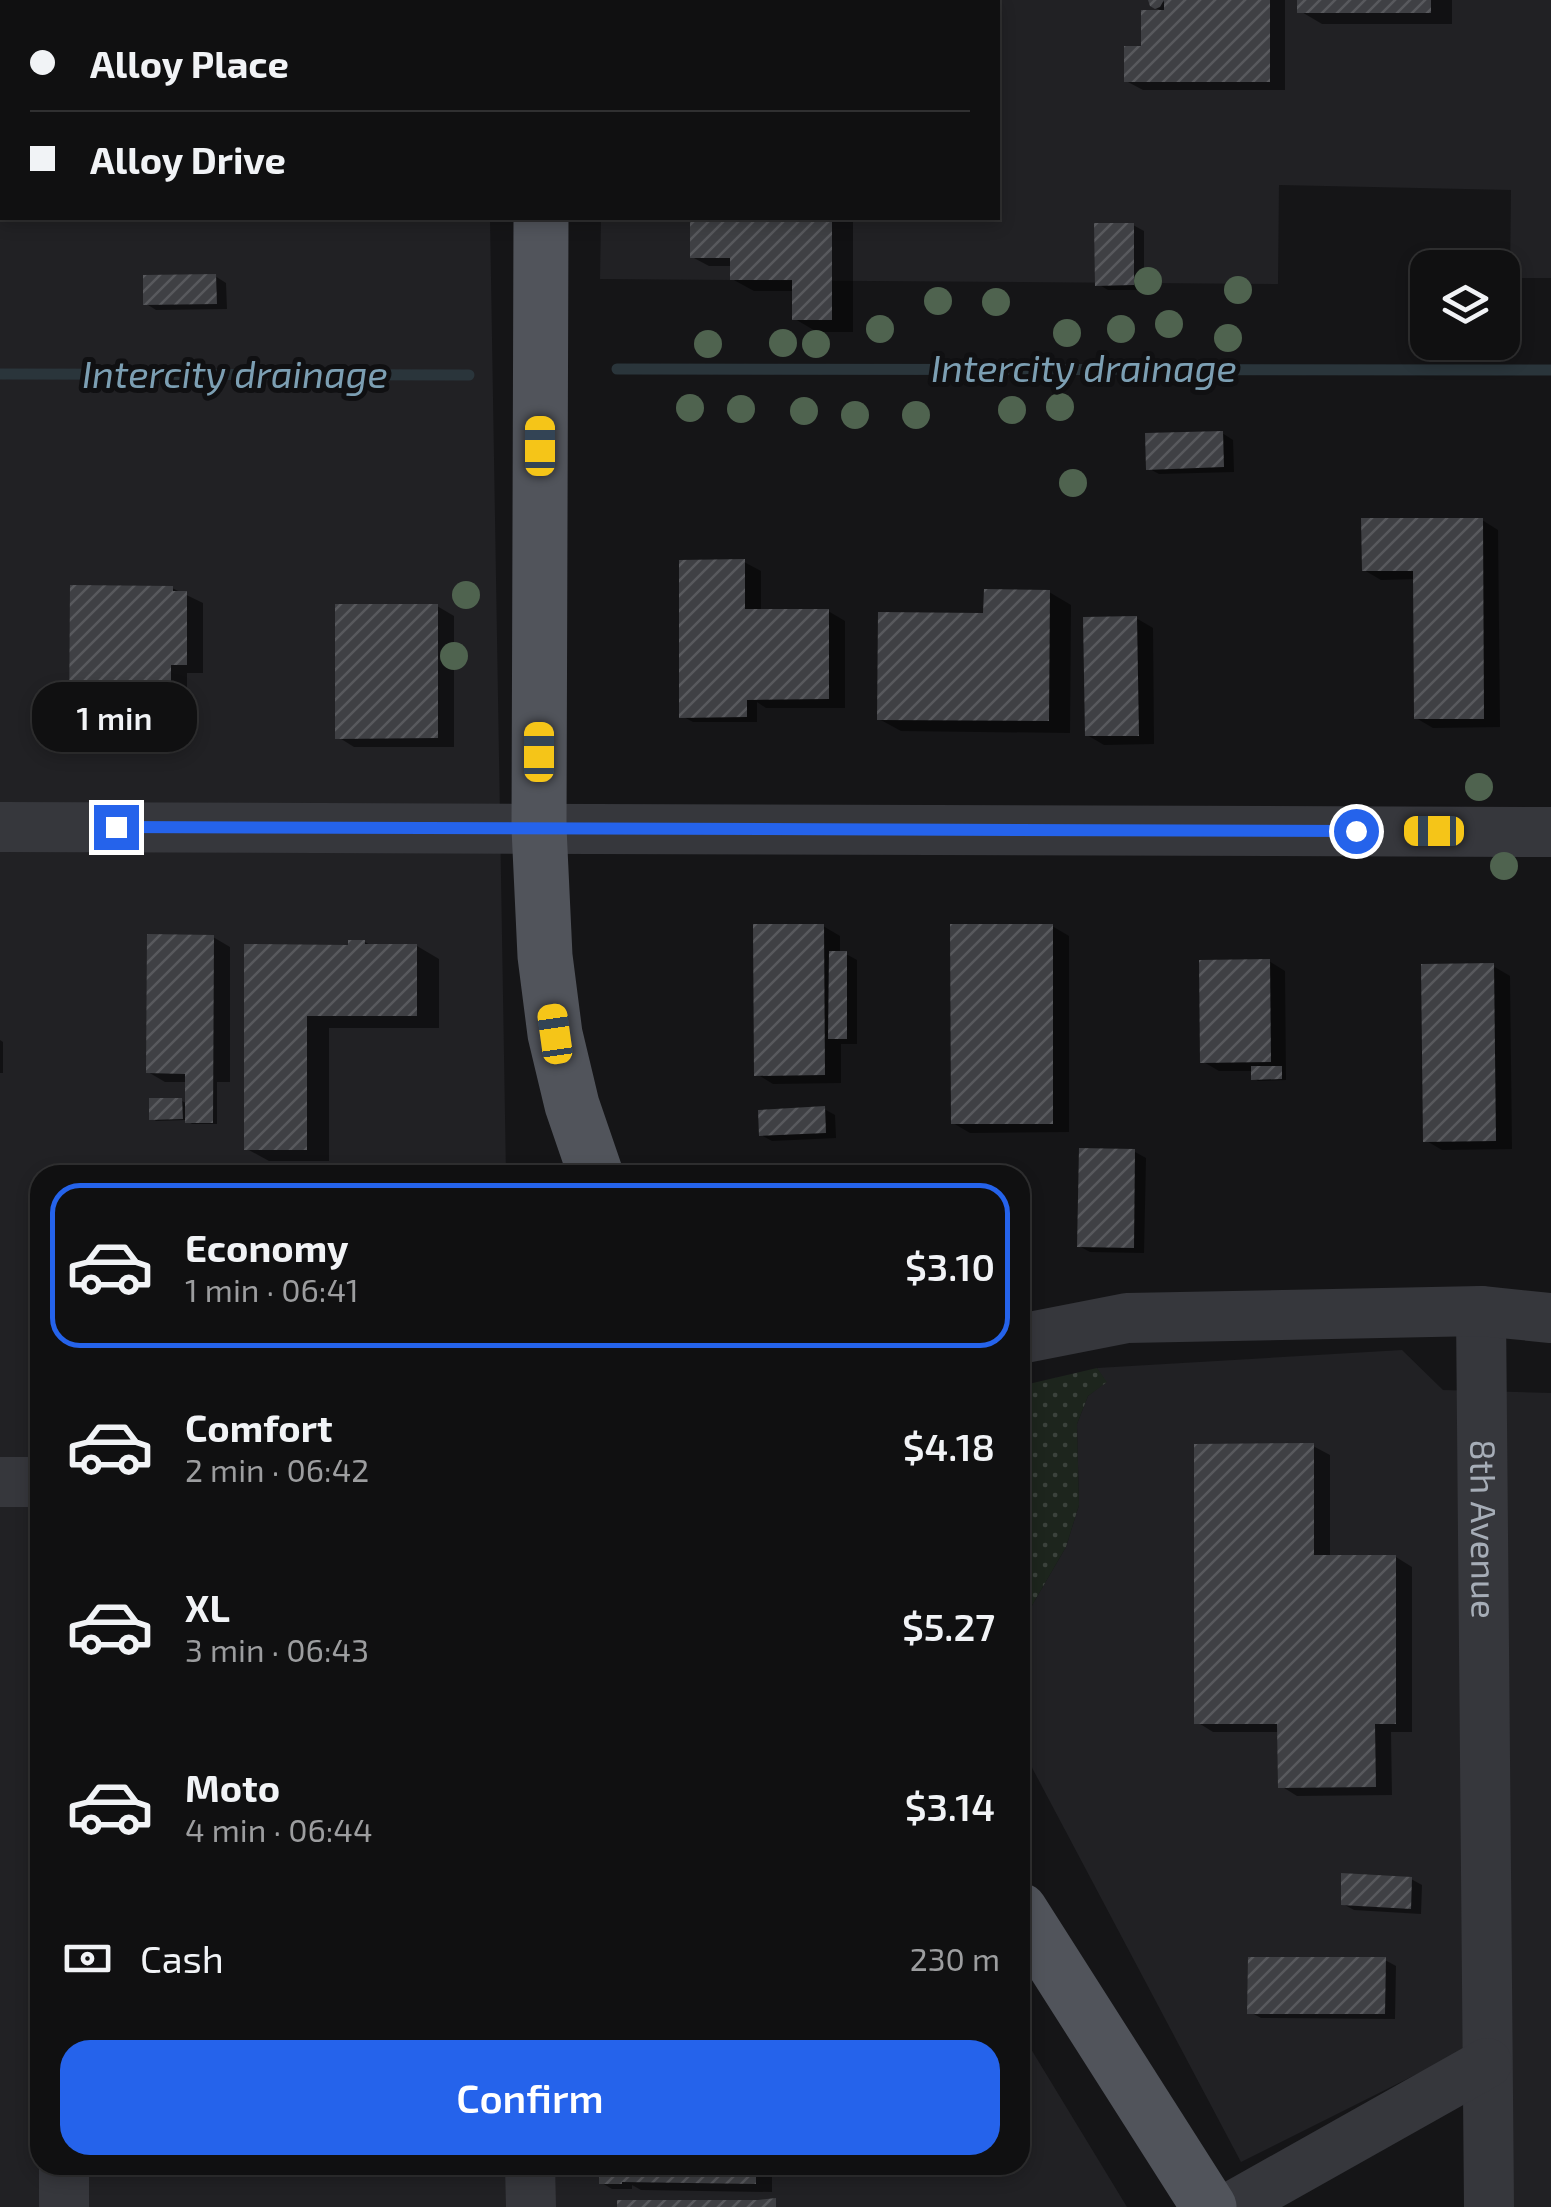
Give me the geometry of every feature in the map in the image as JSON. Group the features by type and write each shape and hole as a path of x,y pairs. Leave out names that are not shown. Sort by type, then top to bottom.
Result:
{"main road":[{"path":"540,220 538,828 545,956 555,1034 572,1105 593,1165"},
{"path":"1030,1926 1208,2207"}],"street":[{"path":"0,827 1551,832"},
{"path":"1030,1337 1128,1318 1481,1312 1551,1318"},
{"name":"8th Avenue","path":"1481,1312 1489,2207"},
{"path":"0,1482 30,1482"},
{"path":"1231,2207 1487,2063"},
{"path":"64,2175 64,2207"},
{"path":"530,2175 530,2207"}],"shaded area":[{"path":"1000,0 1551,0 1551,278 1520,278 1520,250 1510,250 1511,190 1279,185 1278,284 600,279 601,220 1000,220"},
{"path":"0,220 490,220 506,1165 30,1165 30,2175 1030,2175 1030,2047 1127,2207 0,2207"},
{"path":"1402,1350 1443,1390 1551,1393 1551,2207 1512,2207 1509,2028 1241,2162 1030,1764 1030,1609 1066,1547 1079,1505 1077,1424 1088,1396 1106,1382 1097,1368"},
{"path":"1097,1368 1107,1382 1088,1396 1077,1424 1079,1505 1066,1547 1030,1609 1030,1384"}],"building":[{"path":"1148,0 1164,0 1155,9"},
{"path":"1164,0 1270,0 1270,82 1124,82 1124,46 1141,46 1141,10 1164,10"},
{"path":"1297,0 1431,0 1431,13 1297,13"},
{"path":"690,220 832,220 832,320 792,320 792,280 730,280 730,258 690,258"},
{"path":"1094,223 1134,223 1134,285 1095,286"},
{"path":"216,274 217,304 143,305 143,275"},
{"path":"1223,431 1224,467 1146,470 1145,433"},
{"path":"1361,518 1483,518 1484,719 1414,719 1413,571 1362,571"},
{"path":"745,559 745,609 829,609 829,699 747,700 747,717 679,718 679,560"},
{"path":"70,585 173,586 173,591 187,591 187,665 171,665 171,726 69,725"},
{"path":"984,589 1050,590 1049,721 877,720 878,612 983,613"},
{"path":"335,604 438,604 438,738 335,739"},
{"path":"1137,616 1139,736 1085,736 1083,617"},
{"path":"753,924 824,924 825,1075 754,1076"},
{"path":"950,924 1053,924 1053,1124 951,1124"},
{"path":"147,934 214,935 213,1123 185,1123 185,1074 146,1073"},
{"path":"348,940 365,940 365,944 417,944 417,1016 307,1016 307,1150 244,1150 244,944 348,945"},
{"path":"829,951 847,951 847,1039 828,1039"},
{"path":"1270,959 1271,1062 1200,1063 1199,960"},
{"path":"1494,963 1496,1141 1423,1142 1421,964"},
{"path":"1251,1066 1282,1066 1282,1079 1251,1080"},
{"path":"149,1098 182,1098 183,1119 149,1120"},
{"path":"825,1106 826,1133 759,1136 758,1110"},
{"path":"1079,1148 1135,1149 1134,1248 1077,1247"},
{"path":"1314,1443 1314,1555 1396,1555 1396,1724 1375,1724 1376,1787 1278,1788 1277,1724 1194,1724 1194,1444"},
{"path":"1341,1873 1412,1877 1411,1909 1341,1905"},
{"path":"1248,1957 1386,1957 1385,2014 1247,2014"},
{"path":"599,2175 756,2175 756,2184 599,2184"},
{"path":"776,2198 776,2207 617,2207 617,2200"}],"waterway":[{"name":"Intercity drainage","path":"617,369 1551,370"},
{"name":"Intercity drainage","path":"0,374 469,375"}],"route":[{"path":"116,827 1356,831"}]}
